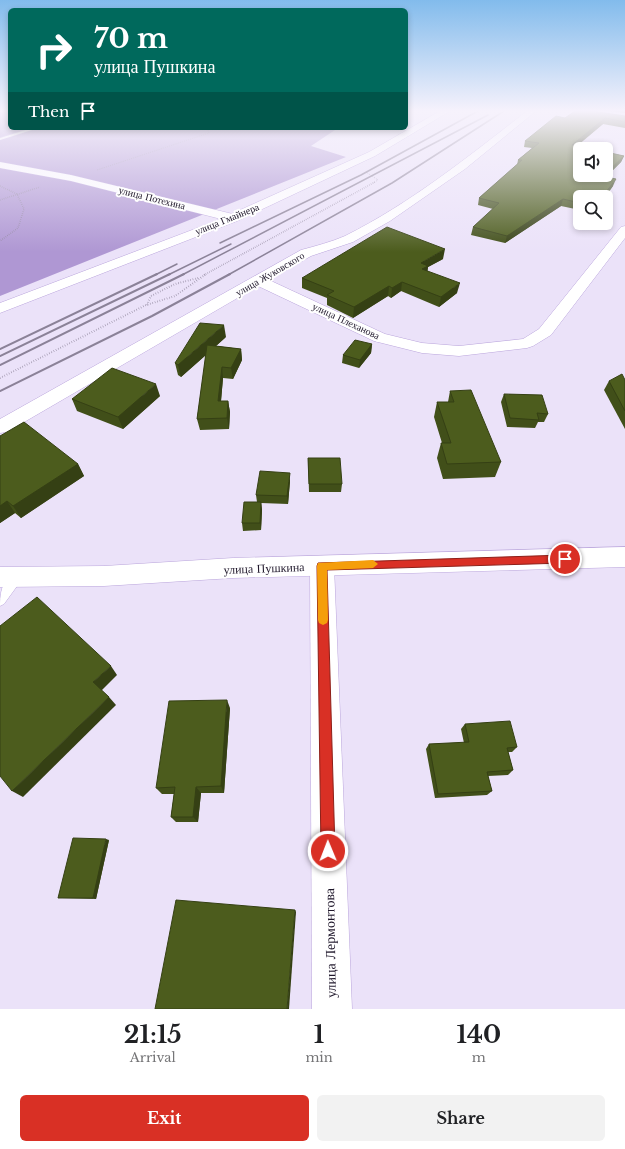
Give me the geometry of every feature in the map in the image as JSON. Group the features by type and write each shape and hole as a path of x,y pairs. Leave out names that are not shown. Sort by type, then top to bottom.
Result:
{"street":[{"name":"улица Гмайнера","path":"0,308 233,218 363,158"},
{"name":"улица Жуковского","path":"0,427 306,253 348,239 386,218 472,158"},
{"name":"улица Потехина","path":"0,165 71,178 233,218"},
{"name":"улица Плеханова","path":"258,280 380,338 422,348 459,351 528,343 545,332 625,230"},
{"name":"улица Пушкина","path":"8,578 104,576 233,568 625,557"},
{"name":"улица Лермонтова","path":"322,566 332,1009"}],"lane":[{"path":"0,600 8,578"}],"path":[{"path":"0,200 132,158"},
{"path":"146,306 151,296 175,284 198,278 375,182"},
{"path":"0,186 17,194 24,209 18,228 0,241"},
{"path":"0,378 146,306 162,303 190,288 198,278"}],"shaded area":[{"path":"0,158 343,158 0,296"}],"building":[{"path":"520,158 573,158 573,182 613,182 613,178 616,179 607,190 573,190 573,201 563,199 507,236 473,227 499,203 479,198 522,160 518,160"},
{"path":"613,158 622,158 613,166"},
{"path":"387,227 445,249 421,263 428,266 422,269 460,283 441,297 402,282 392,288 389,286 354,307 327,295 334,291 302,278"},
{"path":"200,323 224,325 178,365 175,363"},
{"path":"355,340 372,344 360,360 343,355"},
{"path":"207,345 241,349 231,368 222,367 218,401 228,401 227,418 197,419"},
{"path":"112,368 156,384 118,417 72,399"},
{"path":"622,374 625,380 625,411 609,381"},
{"path":"471,390 501,462 447,464 441,443 451,443 437,402 454,402 450,391"},
{"path":"504,394 542,395 548,414 537,413 539,420 510,418"},
{"path":"24,422 78,464 13,506 7,501 0,506 0,436"},
{"path":"308,458 340,458 342,484 309,484"},
{"path":"260,471 290,473 287,496 256,495"},
{"path":"244,502 261,502 260,523 242,523"},
{"path":"37,597 111,666 93,682 109,697 12,791 0,776 0,626"},
{"path":"227,700 221,786 196,787 193,817 171,817 175,787 156,788 169,701"},
{"path":"510,721 517,747 507,748 513,770 487,772 492,791 438,794 429,744 469,742 465,724"},
{"path":"73,838 106,839 93,898 58,898"},
{"path":"176,900 295,910 287,1009 155,1009"}],"railway":[{"path":"220,243 361,175 392,158"},
{"path":"182,275 406,158"},
{"path":"228,275 392,183 431,158"},
{"path":"168,275 231,244"},
{"path":"157,274 177,264"},
{"path":"0,349 157,274"},
{"path":"0,356 170,274"},
{"path":"0,391 152,316 230,274"},
{"path":"0,365 182,275"}],"slow traffic":[{"path":"323,620 322,566 373,564"}],"route":[{"path":"328,851 322,566 565,559"}]}
